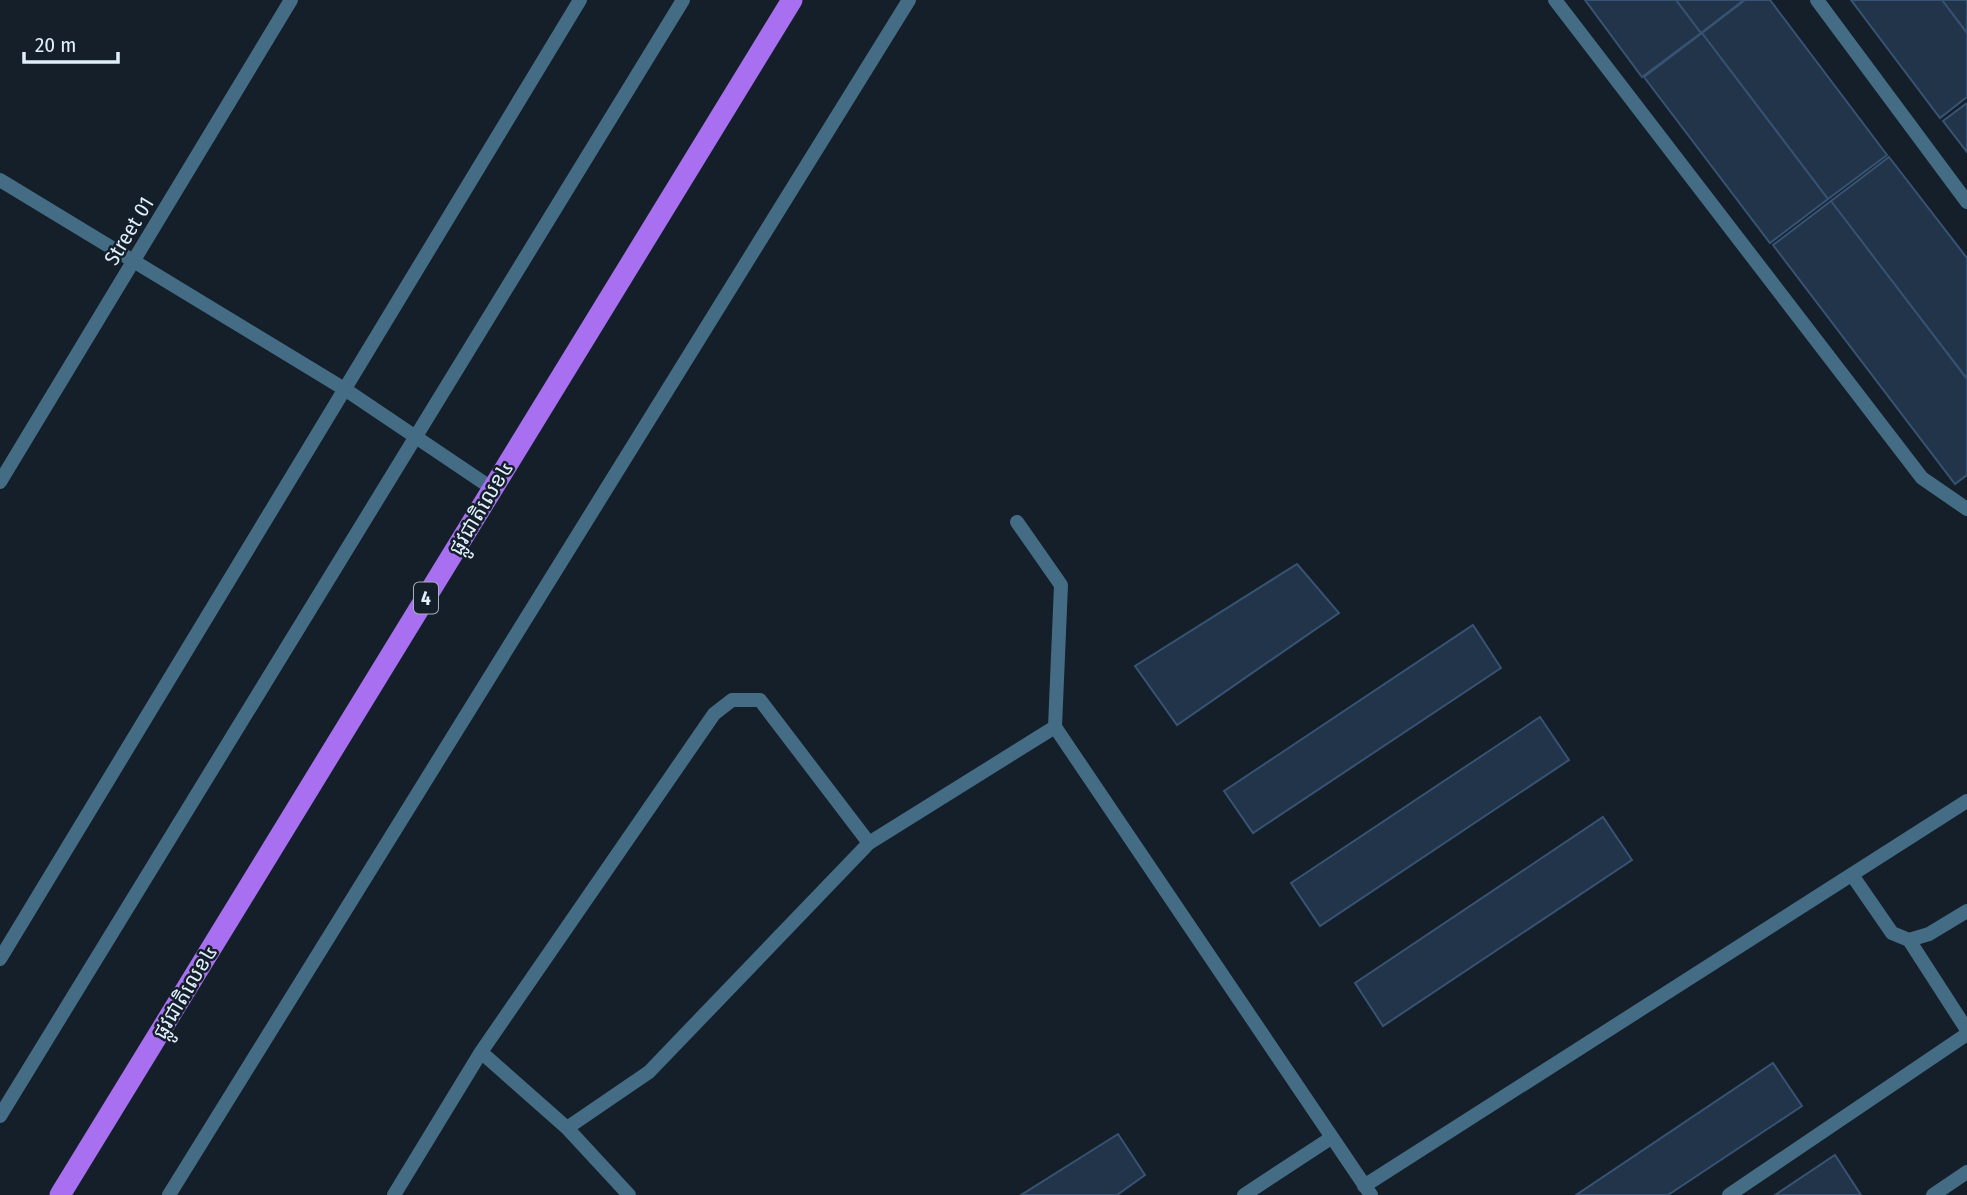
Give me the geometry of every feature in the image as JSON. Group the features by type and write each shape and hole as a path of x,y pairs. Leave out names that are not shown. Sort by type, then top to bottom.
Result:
{"highway":[{"name":"ផ្លូវជាតិលេខ៤","path":"60,1195 792,0"}],"street":[{"name":"Street 01","path":"0,482 291,0"},
{"path":"0,959 580,0"},
{"path":"0,1116 683,0"},
{"path":"169,1195 909,0"},
{"path":"1555,0 1922,478 1965,506"},
{"path":"1817,0 1967,202"},
{"path":"0,180 346,390 493,489"},
{"path":"1017,522 1061,585 1055,727 1368,1191 1967,801"},
{"path":"394,1195 481,1052 714,714 732,700 760,701 869,843"},
{"path":"567,1128 649,1072 869,843 1055,727"},
{"path":"1729,1195 1967,1032 1909,940 1892,933 1852,875"},
{"path":"1909,940 1929,934 1967,911"},
{"path":"481,1052 567,1128 629,1195"},
{"path":"1244,1195 1331,1138"},
{"path":"1933,1195 1967,1172"}],"building":[{"path":"1585,0 1676,0 1701,33 1642,77"},
{"path":"1676,0 1744,0 1701,33"},
{"path":"1745,0 1770,0 1887,155 1828,199 1702,33"},
{"path":"1851,0 1942,0 1967,33 1967,97 1940,118"},
{"path":"1942,0 1967,0 1967,33"},
{"path":"1702,33 1828,199 1770,243 1644,77"},
{"path":"1967,103 1967,152 1943,121"},
{"path":"1889,157 1967,258 1967,379 1831,201"},
{"path":"1831,201 1967,379 1967,475 1955,484 1773,245"},
{"path":"1297,564 1339,613 1177,725 1135,666"},
{"path":"1473,625 1501,668 1253,833 1224,791"},
{"path":"1540,717 1569,760 1320,926 1291,883"},
{"path":"1603,817 1632,860 1383,1026 1355,983"},
{"path":"1773,1063 1802,1106 1668,1195 1576,1195"},
{"path":"1118,1134 1145,1175 1117,1195 1021,1195"},
{"path":"1835,1155 1861,1195 1775,1195"}]}
